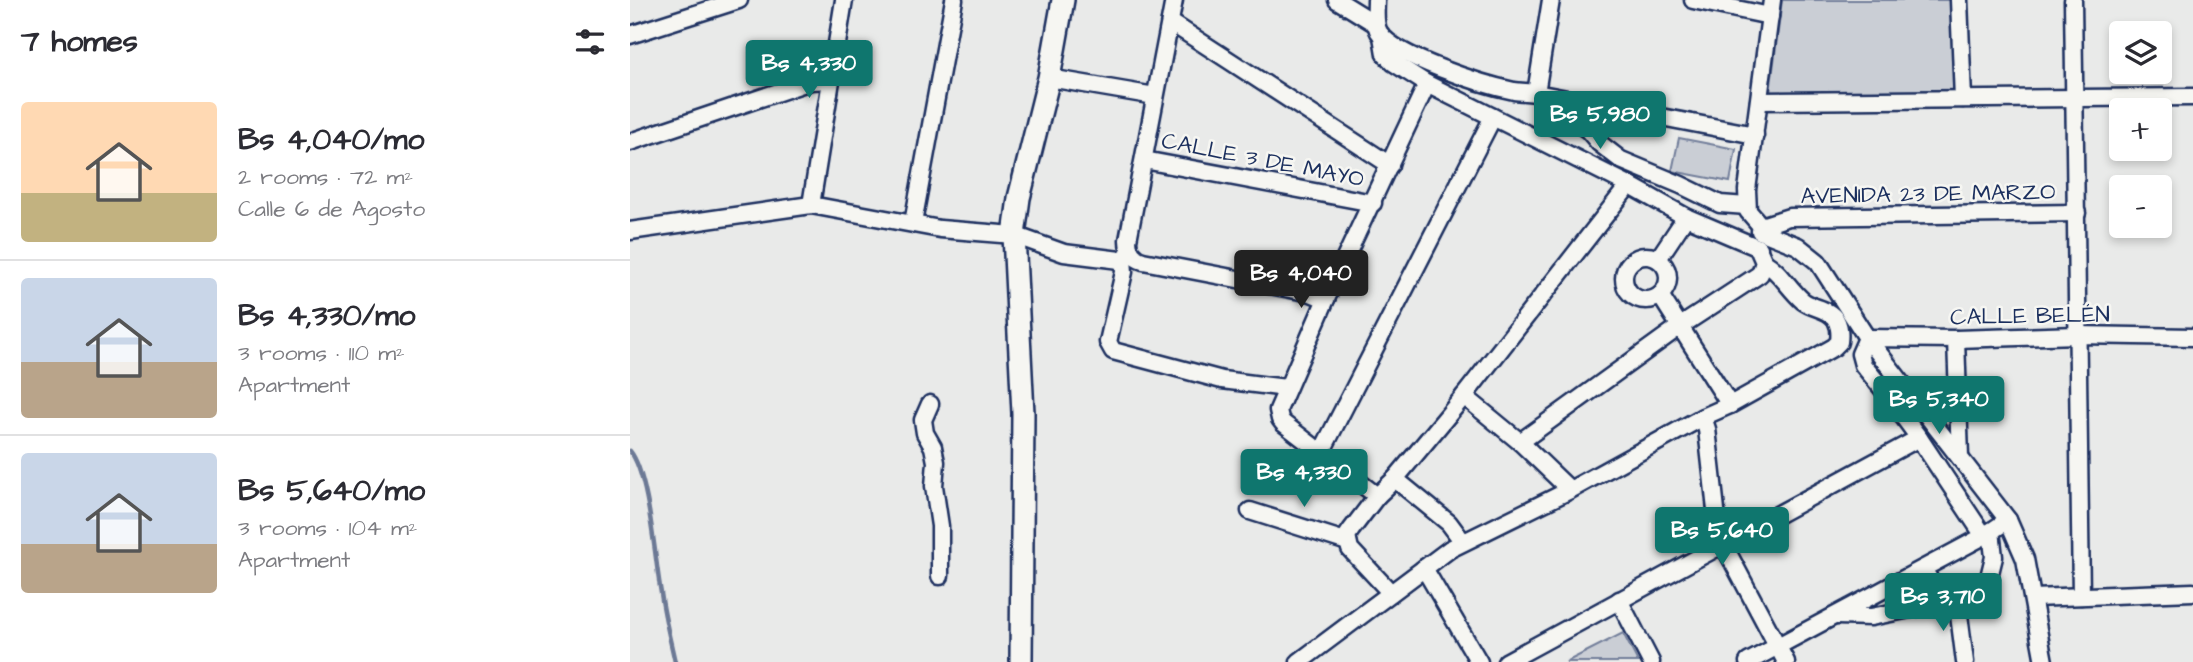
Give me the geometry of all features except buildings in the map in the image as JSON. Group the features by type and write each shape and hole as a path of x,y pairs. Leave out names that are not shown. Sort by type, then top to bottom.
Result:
{"street":[{"path":"630,35 739,0"},
{"path":"811,205 844,0"},
{"path":"913,223 954,0"},
{"path":"1021,662 1023,413 1014,235 1019,198 1049,78 1063,0"},
{"path":"1174,0 1124,272 1108,342 1113,351 1222,380 1286,388"},
{"path":"1337,0 1379,29 1399,49 1452,73 1515,91 1755,135"},
{"path":"1299,662 1463,542 1570,490 1730,405 1839,342 1840,331 1835,318 1802,300 1761,255 1629,185 1427,84 1394,63 1385,54 1376,0"},
{"path":"1536,93 1550,0"},
{"path":"1520,442 1679,327 1760,274 1760,228 1747,206 1747,190 1771,8 1693,0"},
{"path":"1959,0 1963,99"},
{"path":"2073,0 2081,596"},
{"path":"1170,22 1390,165"},
{"path":"1049,78 1155,96"},
{"path":"630,142 811,81 830,80"},
{"path":"1377,496 1280,419 1278,410 1326,299 1427,84"},
{"path":"1536,93 1552,108 1588,130 1599,144 1621,160 1720,204 1747,206"},
{"path":"1759,101 2193,97"},
{"path":"1321,453 1493,117"},
{"path":"1584,164 1599,144"},
{"name":"CALLE 3 DE MAYO","path":"1144,160 1373,203"},
{"path":"1391,593 1350,549 1347,536 1377,496 1395,479 1464,396 1629,185"},
{"path":"630,231 811,205 940,229 1014,235 1064,253 1127,256 1311,293 1326,299"},
{"name":"AVENIDA 23 DE MARZO","path":"1760,228 1789,217 2077,214"},
{"path":"1658,260 1686,217"},
{"path":"1760,228 1798,246 1813,257 1867,338 2008,520 2025,559 2044,662"},
{"path":"1644,256 1658,260 1663,264 1668,277 1660,295 1647,300 1632,296 1624,283 1626,268 1636,258 1644,256"},
{"path":"1660,295 1730,405"},
{"name":"CALLE BELÉN","path":"1867,338 1956,339 2077,335 2193,337"},
{"path":"1834,616 1871,617 1972,594 1987,585 1994,556 1987,533 1863,365 1860,354 1867,338"},
{"path":"1956,339 1960,457"},
{"path":"1464,396 1520,442 1570,490"},
{"path":"930,404 923,420 936,462 934,486 940,526 940,576"},
{"path":"1703,417 1707,429 1717,528 1723,545 1786,662"},
{"path":"1506,662 1919,438"},
{"path":"1395,479 1449,523 1463,542"},
{"path":"1250,511 1348,542"},
{"path":"1748,662 1923,569 2008,520"},
{"path":"1424,568 1479,662"},
{"path":"1923,569 1931,582 1954,600 1965,662"},
{"path":"2033,598 2193,592"},
{"path":"1619,600 1651,662"}],"shaded area":[{"path":"1782,0 1950,0 1954,94 1770,93"},
{"path":"1679,138 1736,149 1730,182 1672,171"},
{"path":"1623,633 1638,662 1566,662"}],"waterway":[{"path":"630,451 637,462 647,498 662,602 675,662"}]}
